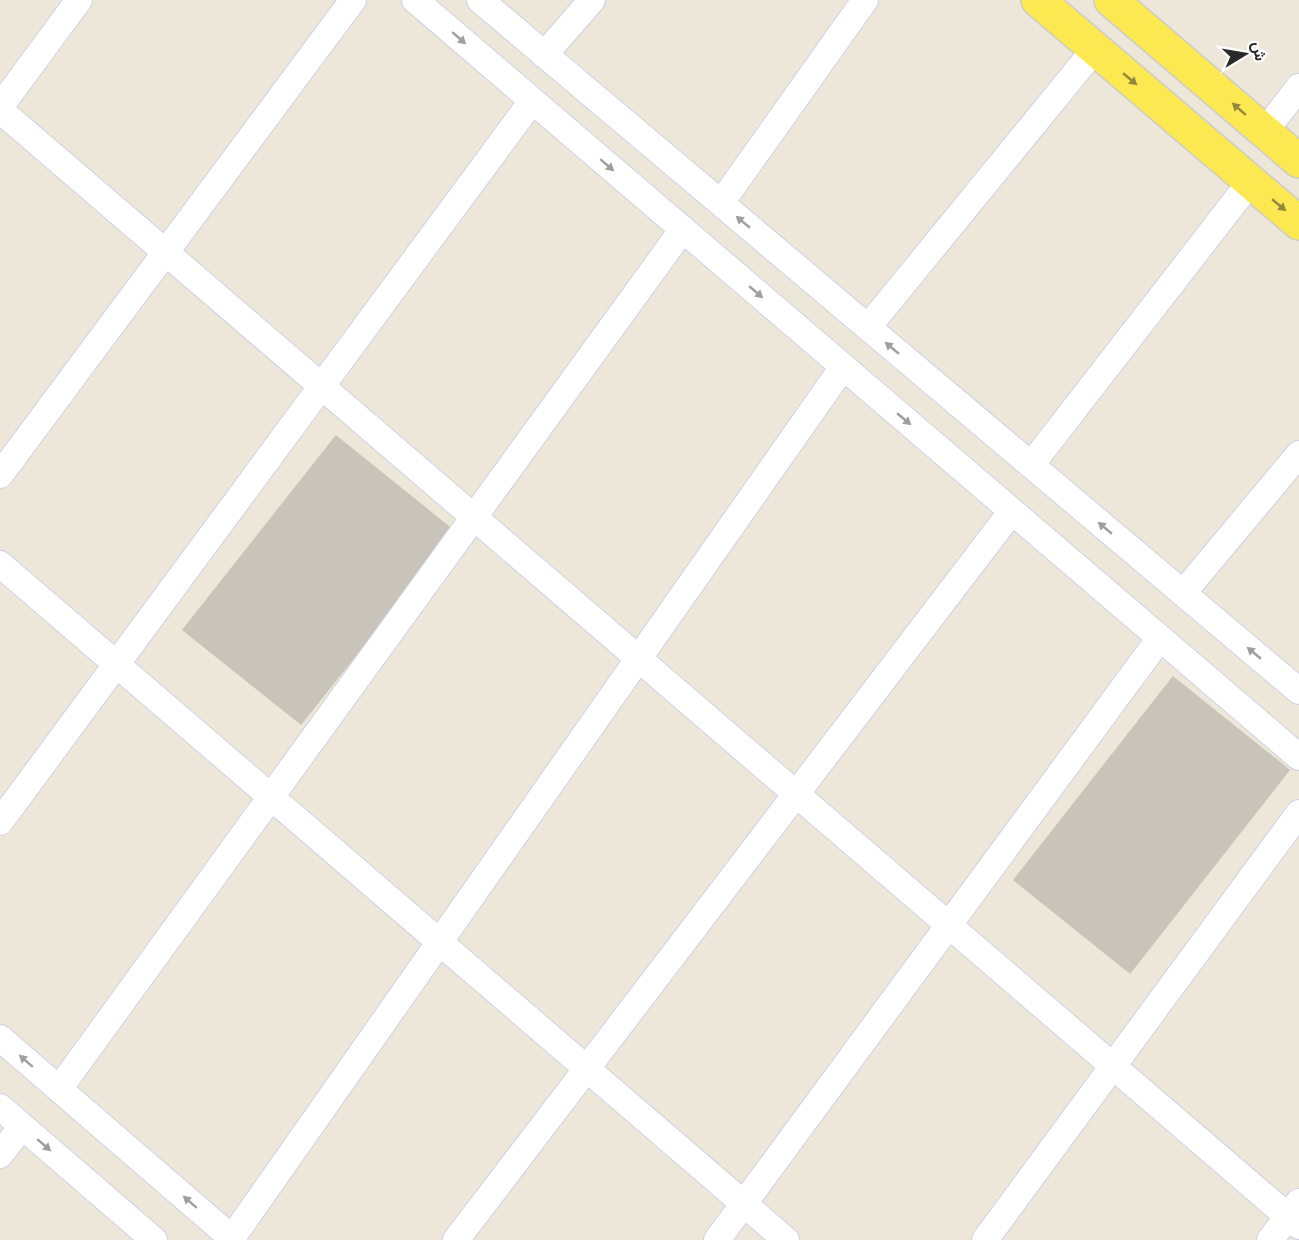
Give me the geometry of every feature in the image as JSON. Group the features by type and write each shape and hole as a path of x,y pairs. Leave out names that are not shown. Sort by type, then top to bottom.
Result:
{"main road":[{"path":"1038,0 1299,223"},
{"path":"1111,0 1299,161"}],"street":[{"path":"80,0 0,108 1113,1066 1295,1215 1270,1240"},
{"path":"0,475 353,0"},
{"path":"415,0 1299,757"},
{"path":"480,0 1299,691"},
{"path":"544,55 592,0"},
{"path":"721,203 865,0"},
{"path":"868,327 1095,49"},
{"path":"1265,131 1299,87"},
{"path":"0,822 532,101"},
{"path":"1031,465 1251,181"},
{"path":"59,1089 683,230"},
{"path":"0,1038 233,1239 843,367"},
{"path":"1183,593 1299,454"},
{"path":"456,1240 1012,511"},
{"path":"0,564 786,1240"},
{"path":"717,1240 1160,638"},
{"path":"985,1240 1299,813"},
{"path":"0,1107 154,1240"},
{"path":"0,1155 22,1126"}],"building":[{"path":"336,436 454,531 301,724 183,630"},
{"path":"1173,677 1289,770 1130,973 1014,880"}]}
